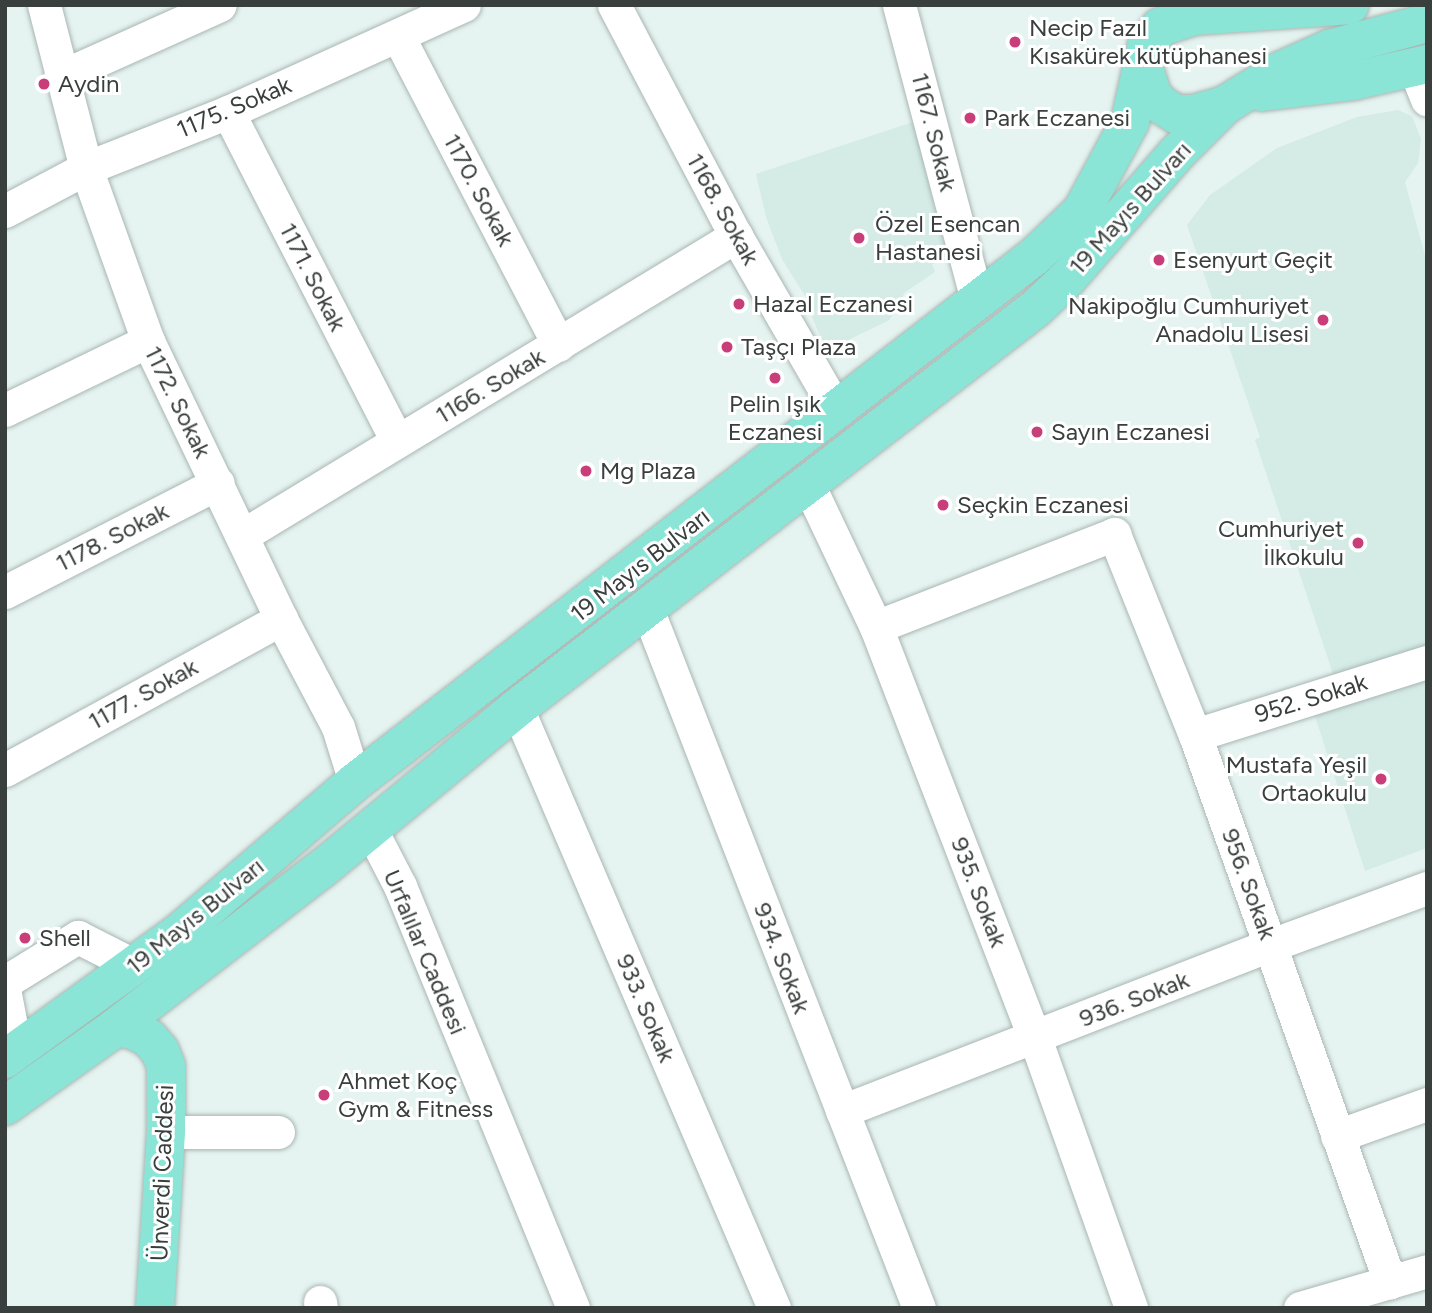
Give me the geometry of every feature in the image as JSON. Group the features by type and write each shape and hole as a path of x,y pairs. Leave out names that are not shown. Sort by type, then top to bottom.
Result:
{"main road":[{"path":"1169,16 1350,5"},
{"name":"19 Mayıs Bulvarı","path":"10,1055 135,967 355,782 1036,255 1082,211 1130,122 1144,69 1147,45 1169,16"},
{"name":"19 Mayıs Bulvarı","path":"5,1107 115,1028 371,830 517,708 1035,309 1067,279 1176,154 1234,100 1280,71 1329,49 1427,23"},
{"path":"1144,69 1153,97 1175,114 1202,113 1234,100 1353,81 1422,77"},
{"path":"355,782 371,830"},
{"name":"Ünverdi Caddesi","path":"115,1028 131,1029 149,1038 160,1051 166,1066 166,1132 155,1308"}],"street":[{"name":"1172. Sokak","path":"44,5 86,168 148,341 281,619 338,727 355,782"},
{"path":"61,77 220,5"},
{"name":"1175. Sokak","path":"5,211 86,168 228,111 464,5"},
{"name":"1168. Sokak","path":"614,5 736,236 837,411"},
{"name":"1167. Sokak","path":"900,5 977,301"},
{"name":"1170. Sokak","path":"398,36 559,345"},
{"name":"1171. Sokak","path":"228,111 397,442"},
{"name":"1166. Sokak","path":"243,535 736,236"},
{"path":"5,410 148,341"},
{"name":"1178. Sokak","path":"5,592 218,483"},
{"name":"935. Sokak","path":"808,484 876,627 1035,1038 1132,1308"},
{"name":"956. Sokak","path":"876,627 1114,534 1195,735 1390,1282"},
{"name":"934. Sokak","path":"647,609 919,1308"},
{"name":"1177. Sokak","path":"5,770 281,619"},
{"name":"952. Sokak","path":"1195,735 1427,662"},
{"name":"933. Sokak","path":"517,708 774,1308"},
{"name":"Urfalılar Caddesi","path":"371,830 401,886 573,1308"},
{"name":"936. Sokak","path":"842,1111 1271,945 1427,888"},
{"path":"5,982 78,937 135,967"},
{"path":"5,994 10,1055"},
{"path":"1337,1136 1427,1104"},
{"path":"166,1132 278,1132"},
{"path":"1300,1308 1427,1271"}],"shaded area":[{"name":"Nakipoğlu Cumhuriyet Anadolu Lisesi","path":"1398,110 1412,116 1421,139 1418,163 1405,182 1427,263 1427,646 1334,677 1255,440 1260,437 1187,225 1210,195 1277,148 1357,117"},
{"name":"Özel Esencan Hastanesi","path":"913,122 948,260 932,264 935,272 904,293 899,308 888,321 852,338 836,352 822,340 812,317 815,312 782,259 766,217 756,174"},
{"name":"Mustafa Yeşil Ortaokulu","path":"1427,674 1427,848 1365,871 1313,710"}],"place":[{"name":"Necip Fazıl Kısakürek kütüphanesi","path":"1015,42"},
{"name":"Aydin","path":"44,84"},
{"name":"Park Eczanesi","path":"970,118"},
{"name":"Özel Esencan Hastanesi","path":"859,238"},
{"name":"Esenyurt Geçit","path":"1159,260"},
{"name":"Hazal Eczanesi","path":"739,304"},
{"name":"Nakipoğlu Cumhuriyet Anadolu Lisesi","path":"1323,320"},
{"name":"Taşçı Plaza","path":"727,347"},
{"name":"Pelin Işık Eczanesi","path":"775,378"},
{"name":"Sayın Eczanesi","path":"1037,432"},
{"name":"Mg Plaza","path":"586,471"},
{"name":"Seçkin Eczanesi","path":"943,505"},
{"name":"Cumhuriyet İlkokulu","path":"1358,543"},
{"name":"Mustafa Yeşil Ortaokulu","path":"1381,779"},
{"name":"Shell","path":"25,938"},
{"name":"Ahmet Koç Gym & Fitness","path":"324,1095"}]}
